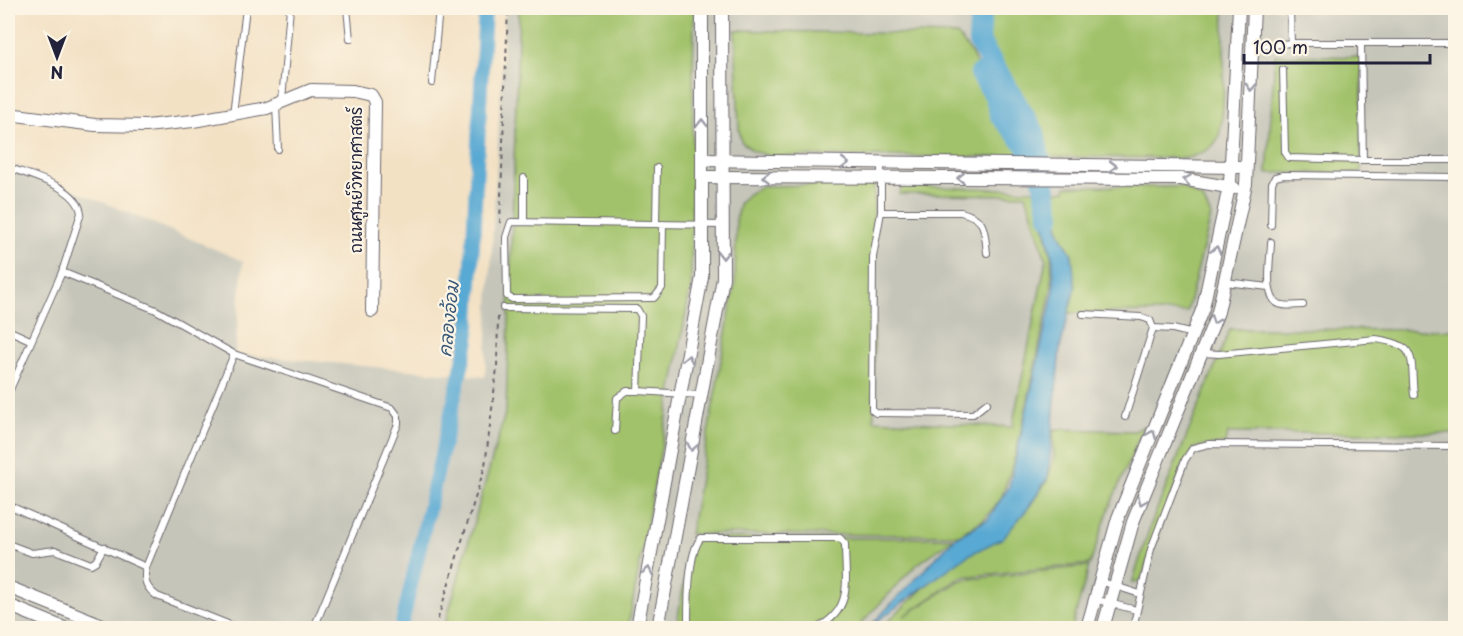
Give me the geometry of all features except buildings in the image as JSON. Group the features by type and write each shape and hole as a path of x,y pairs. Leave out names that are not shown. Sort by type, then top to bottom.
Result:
{"street":[{"path":"637,628 702,277 702,8"},
{"path":"658,628 723,278 722,8"},
{"path":"1087,628 1118,518 1203,308 1229,188 1239,8"},
{"path":"1103,628 1113,586 1133,522 1218,312 1245,190 1254,8"},
{"name":"ถนนศูนย์วิทยาศาสตร์","path":"8,114 95,125 136,126 193,121 233,114 279,102 301,92 330,89 365,93 375,102 372,311"},
{"path":"702,160 881,164 1017,172"},
{"path":"703,177 881,178 1017,172 1247,167"},
{"path":"1055,172 1181,179 1245,190"},
{"path":"8,587 110,628"},
{"path":"8,605 64,628"}],"lane":[{"path":"233,114 246,8"},
{"path":"278,149 279,102 290,8"},
{"path":"347,8 350,39"},
{"path":"432,83 439,8"},
{"path":"1290,8 1291,43"},
{"path":"1253,46 1291,43 1455,44"},
{"path":"1361,43 1363,160"},
{"path":"1283,70 1285,152 1289,158 1455,160"},
{"path":"881,164 881,212 873,257 873,410 876,412 973,414 984,408 987,403"},
{"path":"8,167 73,197 80,205 81,213 62,272 8,394"},
{"path":"657,168 660,224 662,288 654,298 512,299 507,296 505,288 506,237 511,222 524,221 660,224 703,225 723,225"},
{"path":"1271,225 1272,183 1275,177 1284,175 1455,177"},
{"path":"524,178 524,221"},
{"path":"881,212 961,212 973,215 984,227 987,253"},
{"path":"1271,242 1269,287 1273,300 1280,305 1303,305"},
{"path":"62,272 156,310 234,354 383,403 392,408 398,416 398,424 314,628"},
{"path":"1225,282 1269,287"},
{"path":"501,309 638,309 641,316 638,391"},
{"path":"1083,314 1142,316 1150,320 1153,328 1125,417"},
{"path":"1153,328 1173,329 1192,334"},
{"path":"8,330 30,340"},
{"path":"1202,353 1219,354 1376,339 1394,341 1403,345 1409,353 1414,395"},
{"path":"234,354 146,567 145,583 148,590 157,596 238,628"},
{"path":"615,431 617,398 627,391 702,395"},
{"path":"1132,628 1151,549 1185,460 1192,448 1209,444 1455,446"},
{"path":"8,505 146,567"},
{"path":"688,628 690,579 696,545 701,538 840,538 844,544 844,602 831,621 817,628"},
{"path":"8,544 32,553 55,550 91,564 96,561 104,547"},
{"path":"1100,581 1140,594"},
{"path":"1094,599 1136,610"}],"path":[{"path":"500,229 508,8"},
{"path":"435,628 485,466 497,368 501,309"}],"shaded area":[{"path":"505,8 1455,8 1455,628 8,628 8,162 243,261 235,354 485,377"}],"green space":[{"path":"519,8 694,8 691,286 628,628 444,628 506,410"},
{"path":"987,8 1224,8 1223,112 1218,138 1205,151 1188,158 1048,157 1045,135 986,44"},
{"path":"735,30 957,35 972,54 982,77 995,95 1001,116 1029,147 1026,157 769,156 753,151 741,141 739,129"},
{"path":"1275,55 1362,57 1361,173 1267,173"},
{"path":"874,184 874,420 1012,427 1046,260 1026,195 899,194 903,186 1036,190 1051,255 1052,286 1023,423 1001,499 983,520 959,535 690,534 735,283 736,220 739,204 748,194 762,186"},
{"path":"1066,186 1182,187 1203,199 1211,216 1187,312 1068,313 1072,255 1060,233 1052,192 1066,190"},
{"path":"1230,329 1455,330 1455,433 1228,433 1226,443 1195,448 1182,468 1140,582 1132,583 1151,524"},
{"path":"1144,426 1110,506 1090,564 961,577 904,616 961,580 1089,566 1072,628 881,628 933,579 1029,507 1047,481 1054,457 1053,429 1135,431"},
{"path":"692,538 954,538 915,566 857,628 676,628"}],"water":[{"path":"1036,188 1054,188 1054,209 1060,233 1072,255 1075,287 1060,348 1048,477 1029,507 1003,538 965,557 868,628 955,538 988,519 1009,487 1054,290 1053,260"}],"waterway":[{"name":"คลองอ้อม","path":"401,628 468,340 485,8"},
{"path":"981,8 979,42 1034,133 1050,216"},
{"path":"981,74 995,95 1001,116 1031,149 1027,156"}]}
